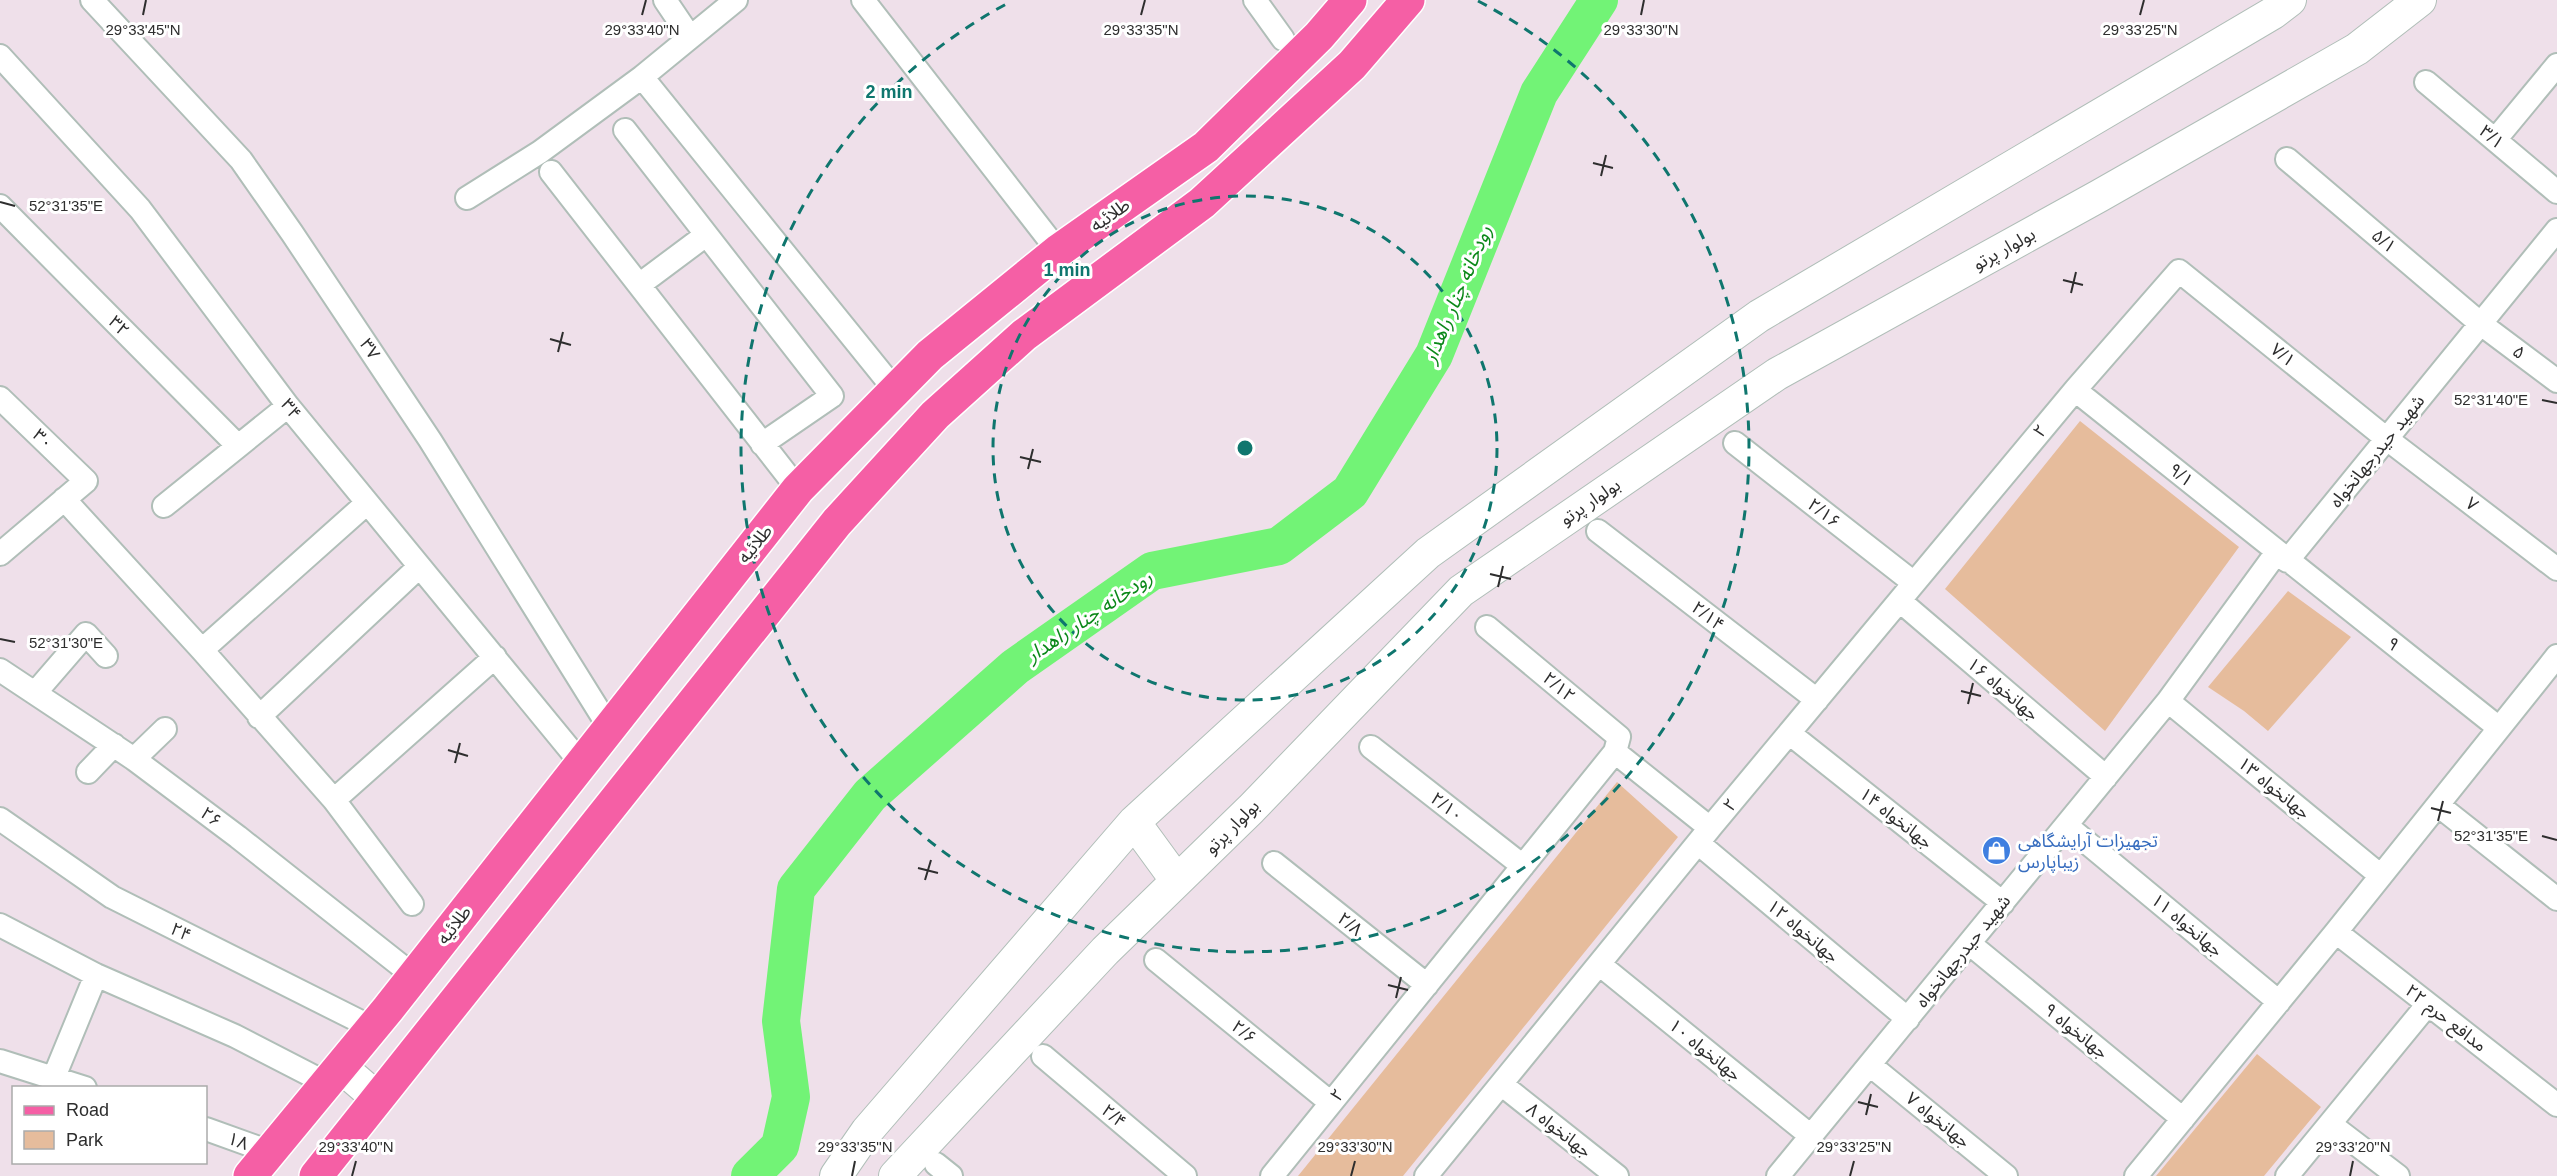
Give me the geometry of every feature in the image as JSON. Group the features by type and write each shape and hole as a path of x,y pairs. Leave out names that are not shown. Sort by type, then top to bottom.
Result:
{"main road":[{"name":"طلائیه","path":"260,1164 373,1028 798,489 930,355 1058,251 1206,147 1319,36 1350,0"},
{"path":"316,1176 829,531 935,414 1024,335 1202,203 1352,65 1408,0"},
{"path":"836,1176 867,1131 1134,822 1428,553 1749,323 2273,13 2290,0"},
{"name":"بولوار پرتو","path":"896,1176 1105,951 1259,800 1461,591 1777,374 2099,196 2356,49 2420,0"},
{"path":"1134,822 1177,881"},
{"path":"334,1076 377,1098"}],"street":[{"name":"۳۷","path":"92,0 175,87 247,169 430,440 609,727"},
{"path":"664,0 690,37"},
{"path":"467,198 540,153 642,76 736,0"},
{"path":"862,0 1058,251"},
{"path":"1255,0 1283,39"},
{"name":"۳۴","path":"0,56 140,209 288,405 581,763"},
{"path":"2495,140 2557,65"},
{"path":"642,76 895,390"},
{"name":"۳/۱","path":"2426,82 2557,192"},
{"path":"624,130 832,396 762,444"},
{"name":"۵/۱","path":"2287,159 2481,324"},
{"path":"551,171 798,489"},
{"name":"۳۲","path":"0,206 238,446"},
{"name":"شهید حیدرجهانخواه","path":"1778,1176 2067,826 2282,556 2387,439 2557,230"},
{"path":"639,285 706,235"},
{"name":"۲","path":"1272,1176 1616,752 1704,836 2075,390 2179,271"},
{"name":"۷/۱","path":"2179,271 2387,439"},
{"name":"۵","path":"2481,324 2557,381"},
{"name":"۹/۱","path":"2075,390 2282,556"},
{"name":"۳۰","path":"0,398 86,481 64,499"},
{"path":"164,506 288,405"},
{"name":"۷","path":"2387,439 2557,569"},
{"name":"۲/۱۶","path":"1735,443 1907,592"},
{"path":"1,550 64,499 202,650 334,800 412,904"},
{"path":"202,650 367,503"},
{"name":"۲/۱۴","path":"1598,531 1817,700"},
{"name":"۹","path":"2282,556 2499,728"},
{"path":"260,717 419,567"},
{"name":"جهانخواه ۱۶","path":"1907,592 2106,777"},
{"name":"۲/۱۲","path":"1487,627 1619,737 1616,752"},
{"path":"35,693 86,634 106,656"},
{"path":"334,800 495,657"},
{"name":"۲۶","path":"0,670 134,759 238,837 414,976"},
{"path":"2136,1176 2499,728 2552,671"},
{"name":"جهانخواه ۱۳","path":"2168,701 2381,876"},
{"path":"134,759 165,729"},
{"name":"جهانخواه ۱۴","path":"1789,734 2003,903"},
{"path":"88,772 114,746"},
{"name":"۲/۱۰","path":"1371,747 1523,866"},
{"path":"2438,805 2557,899"},
{"name":"۲۴","path":"0,819 112,897 373,1028"},
{"name":"جهانخواه ۱۱","path":"2067,826 2279,1002"},
{"path":"1426,1176 1704,836"},
{"name":"جهانخواه ۱۲","path":"1704,836 1908,1019"},
{"name":"۲/۸","path":"1274,863 1427,985"},
{"path":"0,925 96,975 235,1036 334,1076"},
{"name":"مدافع حرم ۲۲","path":"2336,932 2557,1105"},
{"name":"جهانخواه ۹","path":"1970,944 2183,1119"},
{"name":"۲/۶","path":"1156,960 1331,1103"},
{"name":"جهانخواه ۱۰","path":"1599,964 1811,1136"},
{"path":"54,1077 96,975"},
{"path":"2287,1176 2428,1004"},
{"name":"۲/۴","path":"1043,1056 1185,1176"},
{"path":"0,1061 79,1086"},
{"name":"جهانخواه ۷","path":"1870,1065 2006,1176"},
{"name":"جهانخواه ۸","path":"1501,1084 1617,1176"},
{"path":"2330,1124 2398,1176"},
{"name":"۱۸","path":"207,1130 260,1164"}],"green space":[{"path":"2080,421 2239,547 2105,731 1945,589"},
{"path":"2288,591 2351,637 2268,731 2244,711 2208,687"},
{"path":"1617,782 1678,837 1403,1176 1298,1176"},
{"path":"2257,1054 2321,1107 2264,1176 2156,1176"}],"waterway":[{"name":"رودخانه چنار راهدار","path":"750,1176 780,1146 791,1097 781,1021 796,889 870,795 1015,667 1152,571 1279,546 1350,492 1434,355 1539,93 1599,0"}],"place":[{"name":"تجهیزات آرایشگاهی زیباپارس","path":"1997,851"}]}
